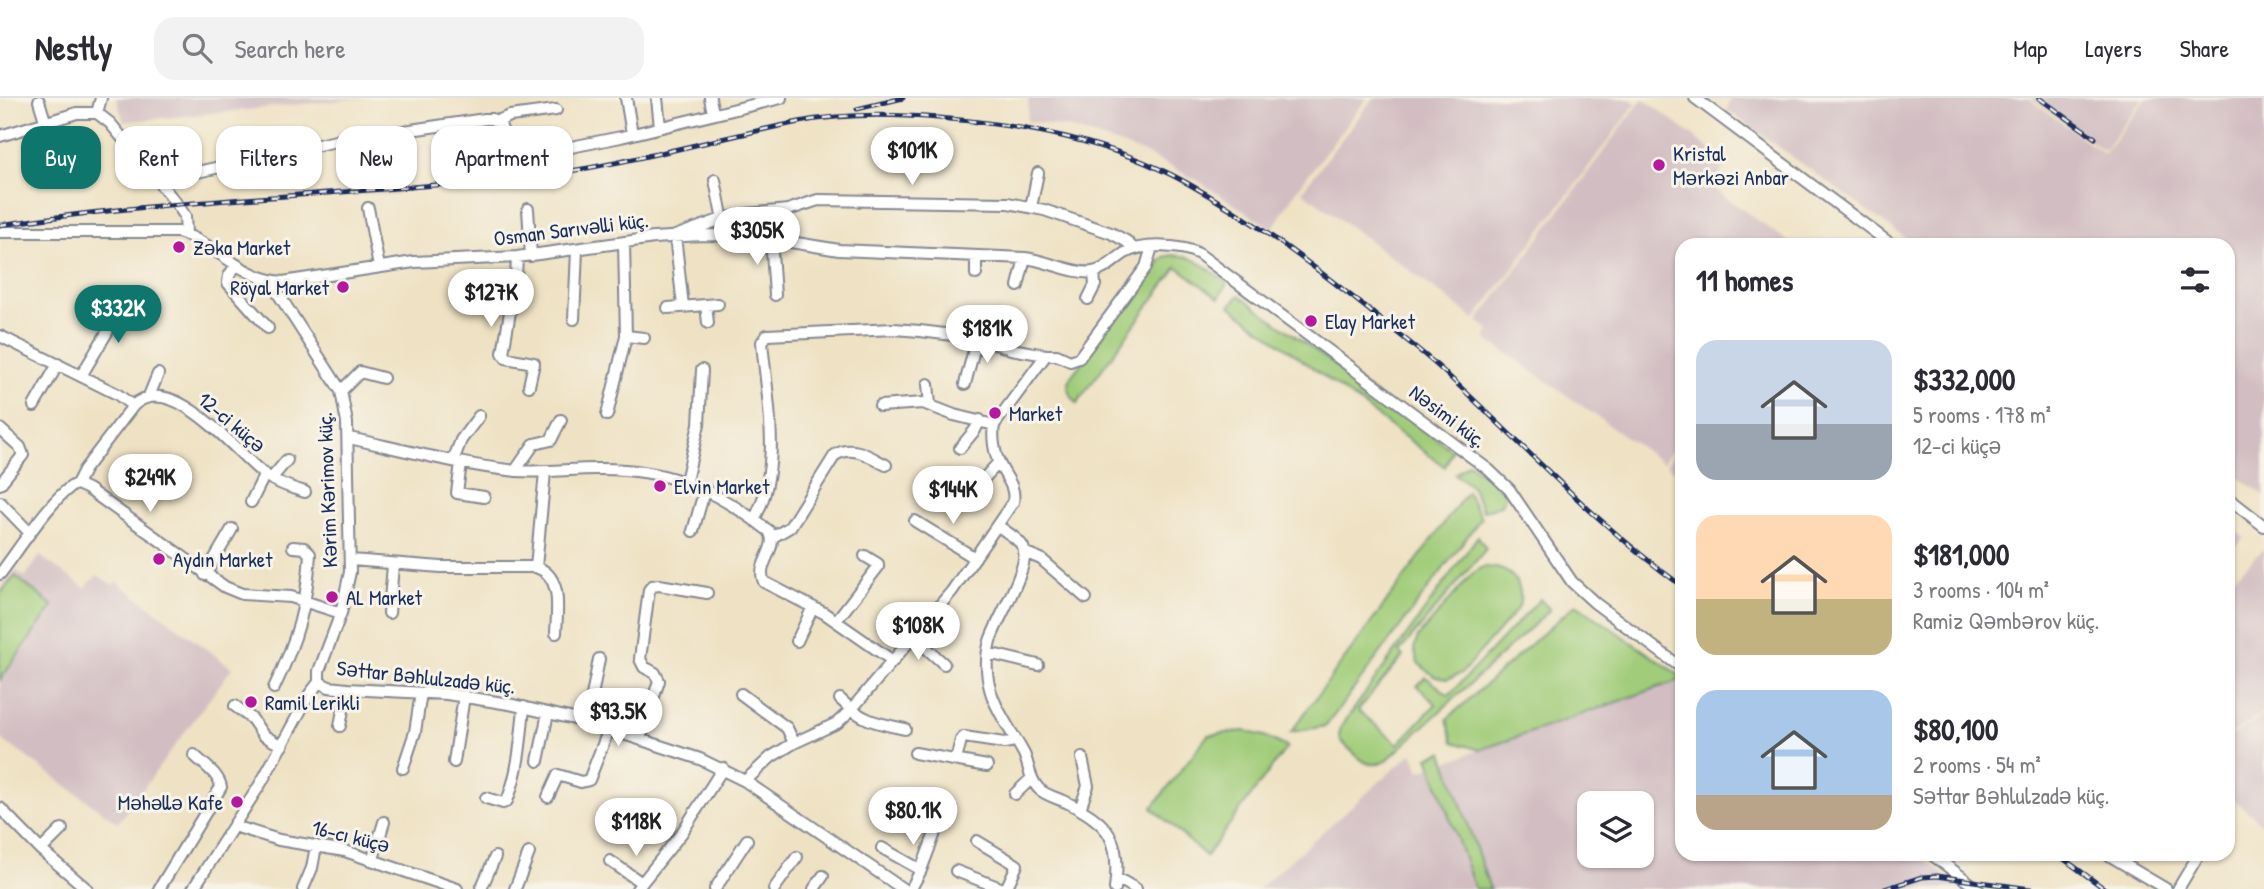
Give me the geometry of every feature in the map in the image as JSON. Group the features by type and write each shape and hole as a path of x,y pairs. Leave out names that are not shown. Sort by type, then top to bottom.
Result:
{"street":[{"path":"97,113 101,98"},
{"path":"626,98 632,134"},
{"path":"657,98 660,127"},
{"path":"710,98 713,113"},
{"path":"497,121 502,128 508,152 511,157 516,158 632,134 781,98"},
{"path":"1695,98 1883,238"},
{"path":"39,101 48,126"},
{"path":"202,171 336,141 485,119 497,121 510,116 556,110"},
{"path":"0,136 77,113 97,113 115,129"},
{"path":"1031,207 1038,173"},
{"path":"715,180 726,235"},
{"path":"164,189 184,216 186,235"},
{"path":"683,306 674,236 722,219 788,210 828,199 912,203 1008,203 1031,207 1111,233 1134,249"},
{"path":"368,208 379,267"},
{"path":"528,209 531,256"},
{"name":"Osman Sarıvəlli küç.","path":"0,232 145,231 186,235 235,266 270,281 302,280 435,261 531,256 674,236 726,235 771,238 839,250 1025,258 1077,272 1094,272"},
{"path":"771,238 775,295"},
{"path":"607,415 626,336 624,243"},
{"path":"754,520 763,498 771,453 762,342 767,335 894,329 977,338 1011,349 1057,355 1070,361 1079,358 1146,267 1152,247 1134,249 1094,272 1095,285 1088,299"},
{"name":"Nəsimi küç.","path":"1152,247 1184,248 1199,254 1489,470 1509,489 1572,582 1595,603 1675,662"},
{"path":"574,319 577,250"},
{"path":"976,256 976,274"},
{"path":"517,257 503,353 506,358 534,363 529,386"},
{"path":"1018,286 1025,258"},
{"path":"235,266 229,275 228,283 268,328"},
{"name":"Kərim Kərimov küç.","path":"193,889 234,826 319,681 319,671 341,613 351,560 349,439 341,391 270,281"},
{"path":"81,376 127,299"},
{"path":"668,308 718,304"},
{"path":"706,305 708,323"},
{"path":"626,336 644,338"},
{"path":"0,337 117,394 133,406"},
{"path":"965,384 977,338"},
{"path":"745,781 771,757 837,723 851,710 952,591 1011,509 1013,489 999,463 993,437 994,425 1045,355"},
{"path":"34,406 58,364"},
{"path":"685,481 699,424 702,370"},
{"path":"341,391 360,372 383,378"},
{"path":"0,574 68,488 77,484 84,470 133,406 149,396 159,374"},
{"path":"928,384 930,405"},
{"name":"12-ci küçə","path":"149,396 180,404 193,411 221,432 268,477 305,492"},
{"path":"880,406 906,403 930,405 954,415 994,425"},
{"path":"479,416 461,440 457,462 457,493 484,497"},
{"path":"515,471 534,444 551,440 561,420"},
{"path":"960,448 980,420"},
{"path":"0,429 20,447 23,455 0,484"},
{"path":"349,439 457,462 515,471 617,469 685,481 705,489 754,520 769,531 772,537"},
{"path":"886,465 857,451 842,451 835,455 790,527 772,537 761,570 764,582 836,621 893,661"},
{"path":"251,502 268,477 287,460"},
{"path":"965,499 999,463"},
{"path":"536,567 545,472"},
{"path":"77,484 88,489 225,587 242,594 306,601 341,613"},
{"path":"693,531 705,489"},
{"path":"0,502 30,533"},
{"path":"2235,504 2264,526"},
{"path":"915,521 975,558"},
{"path":"998,526 1020,542 1024,552 1020,573 993,633 988,653 991,695 1041,791 1080,809 1107,828 1112,836 1117,862 1115,885 1124,882 1136,889"},
{"path":"205,575 232,529"},
{"path":"274,688 290,653 306,601 310,554 304,548 293,547"},
{"path":"1024,552 1041,559 1086,598"},
{"path":"836,621 877,568 878,564 866,556"},
{"path":"351,560 393,565 536,567 547,572 555,584 556,632"},
{"path":"389,612 393,565"},
{"path":"640,739 659,681 655,673 644,667 640,659 649,590 652,586 659,585 707,593"},
{"path":"797,641 813,607"},
{"path":"914,637 944,664"},
{"path":"988,653 1038,665"},
{"path":"587,722 599,659"},
{"name":"Səttar Bəhlulzadə küç.","path":"319,681 329,687 464,696 524,707 587,722 723,768 903,889"},
{"path":"340,726 348,689"},
{"path":"403,768 415,732 421,693"},
{"path":"741,694 787,728 794,743"},
{"path":"454,762 464,696"},
{"path":"840,699 868,721 905,729"},
{"path":"235,706 252,719 263,736 282,746"},
{"path":"486,798 503,803 509,795 516,773 524,707"},
{"path":"538,761 548,713"},
{"path":"548,797 558,775 581,782 589,780 609,729"},
{"path":"956,760 964,737 1004,743 1016,741"},
{"path":"915,753 987,766"},
{"path":"159,889 221,787 216,776 194,755"},
{"path":"1080,809 1088,786 1082,758"},
{"path":"610,861 640,886 681,835 723,768"},
{"path":"1015,794 1032,778"},
{"path":"0,808 41,850 87,889"},
{"path":"911,889 941,817"},
{"path":"373,859 384,822"},
{"name":"16-cı küçə","path":"234,826 279,840 332,848 373,859 457,889"},
{"path":"41,850 62,830"},
{"path":"715,889 747,840"},
{"path":"956,871 1004,889 1017,865 977,841"},
{"path":"303,889 312,867 316,846"},
{"path":"882,848 921,870"},
{"path":"515,889 530,853"},
{"path":"481,889 495,857"},
{"path":"774,889 797,857"},
{"path":"1940,861 1978,889"},
{"path":"2119,861 2166,889"},
{"path":"2178,889 2195,861"},
{"path":"814,889 823,876"}],"shaded area":[{"path":"116,98 364,98 124,122"},
{"path":"1029,98 1367,98 1299,187 1272,229 1197,180 1142,152 1070,128 1027,121"},
{"path":"1373,98 1629,98 1636,103 1475,319 1302,191"},
{"path":"1643,98 1727,162 1712,188 1783,238 1675,238 1675,445 1663,463 1485,338 1490,330 1478,321"},
{"path":"1731,98 2028,98 2104,154 2146,98 2264,98 2264,495 2235,474 2235,238 1905,238 1727,110"},
{"path":"2031,98 2143,98 2104,151"},
{"path":"1675,452 1675,471 1666,465"},
{"path":"2235,531 2245,538 2235,547"},
{"path":"2264,549 2264,712 2235,731 2235,576"},
{"path":"40,556 85,588 97,575 112,585 117,582 232,668 118,823 0,738 0,589 16,570 25,577"},
{"path":"1675,681 1675,861 1926,861 1963,889 1258,889 1412,753 1420,771"},
{"path":"2264,715 2264,825 2235,801 2235,734"}],"green space":[{"path":"1173,255 1195,260 1227,283 1219,298 1177,267 1077,403 1069,392 1070,378 1151,270 1164,257"},
{"path":"1239,295 1452,450 1445,467 1230,306"},
{"path":"1469,463 1503,490 1506,494 1501,505 1483,511 1471,486 1455,474"},
{"path":"1467,492 1481,518 1326,726 1291,732"},
{"path":"1478,536 1486,549 1399,652 1403,656 1358,710 1398,744 1436,704 1417,686 1426,677 1449,695 1540,599 1550,610 1386,761 1379,764 1367,763 1341,741 1341,727"},
{"path":"1483,567 1500,569 1513,577 1520,590 1519,607 1462,673 1447,679 1435,677 1418,663 1414,649 1418,637 1472,574"},
{"path":"15,576 53,606 0,680 0,594"},
{"path":"1576,604 1675,672 1675,681 1480,750 1453,742 1447,719"},
{"path":"1244,731 1264,736 1287,747 1206,856 1152,808 1208,735"},
{"path":"1443,752 1490,889 1475,889 1428,757"}],"railway":[{"path":"857,109 903,98"},
{"path":"2039,98 2095,138"},
{"path":"0,225 131,209 561,173 799,122 834,117 886,115 938,118 1034,130 1097,145 1157,168 1187,183 1258,227 1303,259 1432,361 1588,508 1675,581"},
{"path":"2067,861 2105,889"},
{"path":"1885,889 1922,877 1937,876 2031,889"}],"place":[{"name":"Kristal Mərkəzi Anbar","path":"1659,165"},
{"name":"Zəka Market","path":"179,247"},
{"name":"Röyal Market","path":"343,287"},
{"name":"Elay Market","path":"1311,321"},
{"name":"Market","path":"995,413"},
{"name":"Elvin Market","path":"660,486"},
{"name":"Aydın Market","path":"159,559"},
{"name":"AL Market","path":"332,597"},
{"name":"Ramil Lerikli","path":"251,702"},
{"name":"Məhəllə Kafe","path":"237,802"}]}
